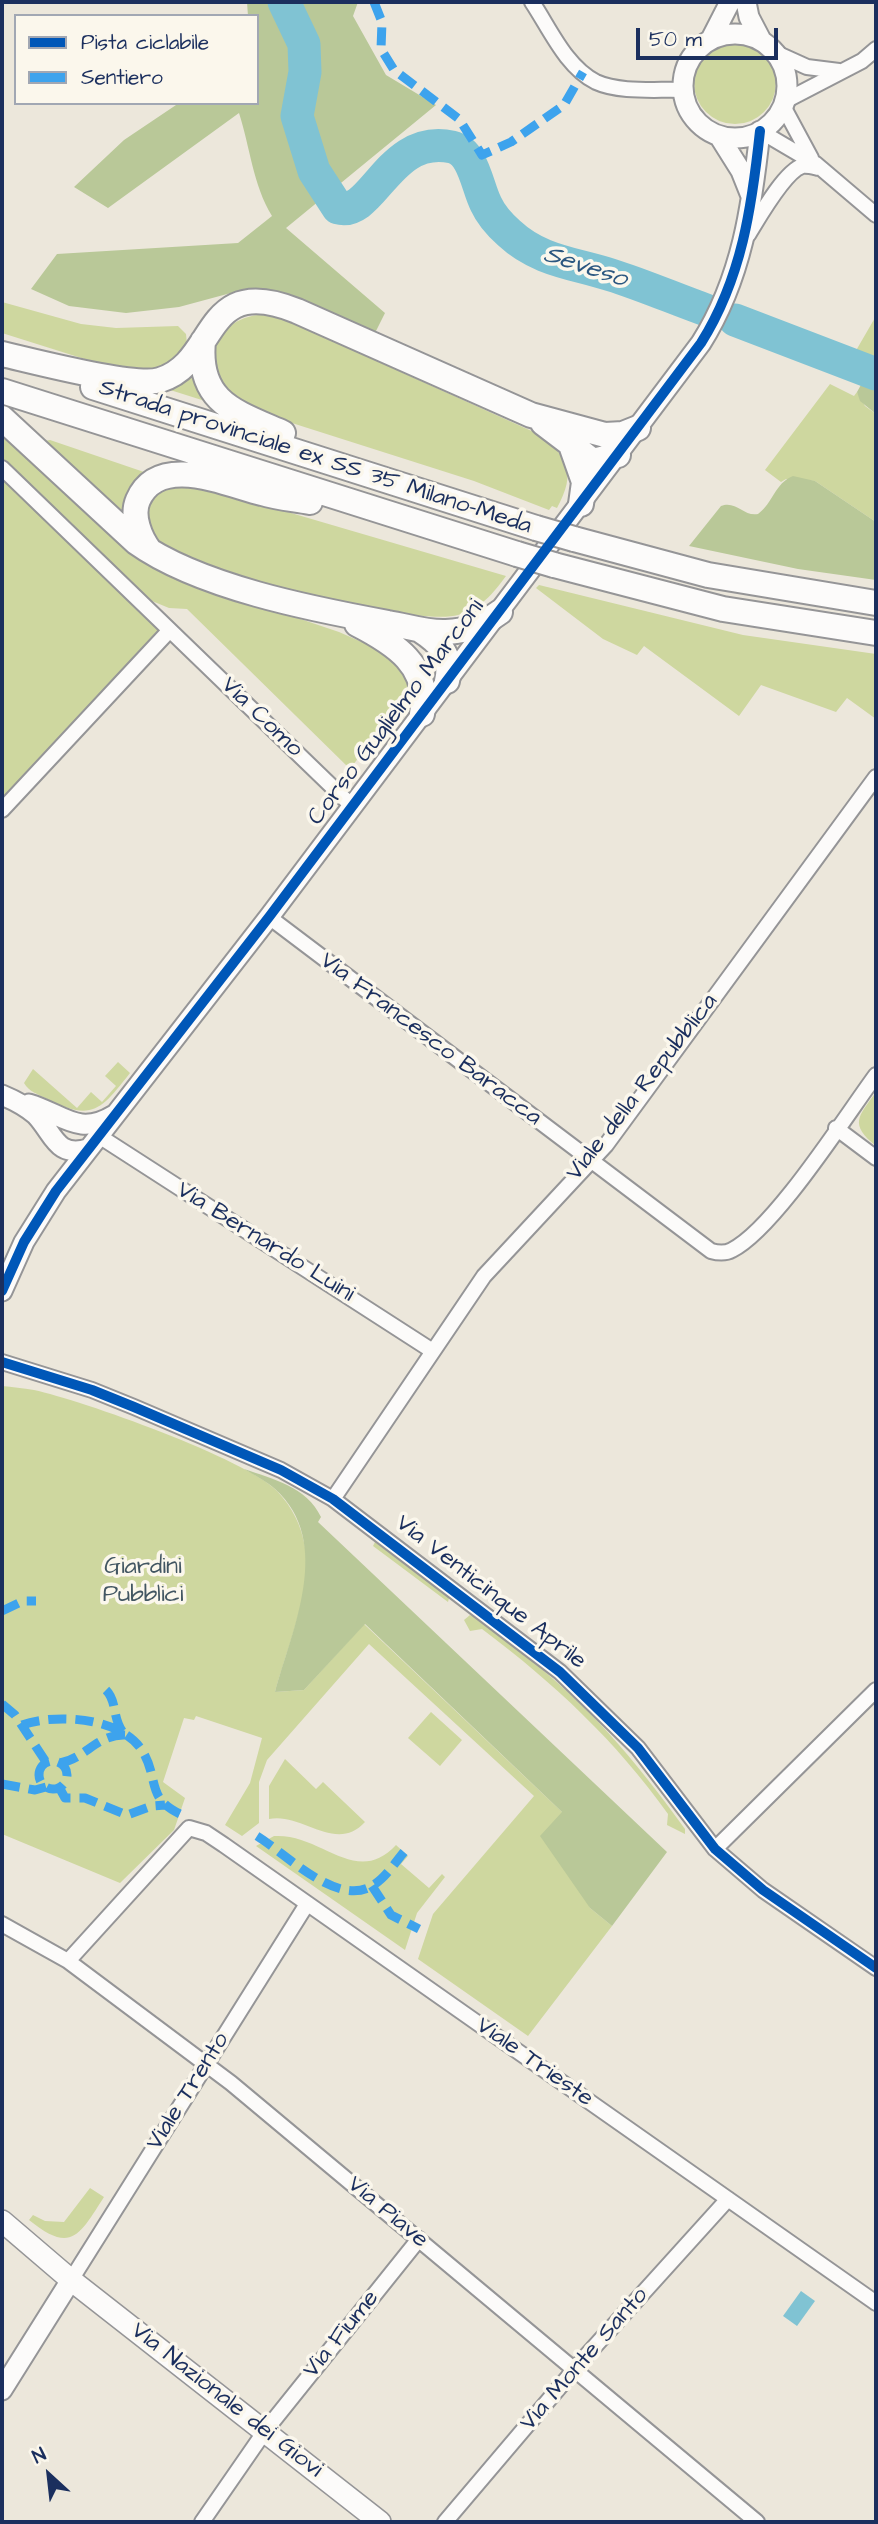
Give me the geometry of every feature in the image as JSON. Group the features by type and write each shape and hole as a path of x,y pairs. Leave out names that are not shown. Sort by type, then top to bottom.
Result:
{"highway":[{"path":"2,356 148,383 172,376 194,355 211,326 234,308 255,302 282,305 531,415 580,439 593,461 609,463"},
{"path":"202,341 204,375 220,400 245,416 382,478"},
{"name":"Strada provinciale ex SS 35 Milano-Meda","path":"2,356 574,539 708,575 876,603"},
{"name":"Strada provinciale ex SS 35 Milano-Meda","path":"2,391 554,565 723,609 876,633"},
{"path":"2,418 120,529 155,556 229,583 341,616 419,630 468,630 500,612"},
{"path":"580,439 623,434 638,428"},
{"path":"580,439 584,482 581,504"},
{"path":"155,556 143,540 136,523 136,507 145,489 164,477 195,475 262,494 372,508"},
{"path":"341,616 380,636 403,652 415,667 424,686 422,714"},
{"path":"415,667 430,674 452,673 447,655 419,630"}],"main road":[{"name":"Via Nazionale dei Giovi","path":"2,2221 71,2280 380,2522"}],"street":[{"path":"532,2 572,64 597,82 619,87 682,90"},
{"path":"730,2 711,39 689,60 682,90 694,119 719,136 741,171 752,200"},
{"path":"746,2 749,17 761,40 776,53 807,67 839,71"},
{"path":"711,39 736,34 761,40"},
{"path":"719,136 747,136 760,131 774,120 784,104 839,71 862,61 876,49"},
{"path":"776,53 786,76 784,104 818,166"},
{"path":"760,131 818,166 876,215"},
{"name":"Corso Guglielmo Marconi","path":"2,1291 31,1230 56,1191 269,917 712,326 745,239 760,131"},
{"path":"745,239 774,195 796,170 803,166 818,166"},
{"name":"Via Como","path":"2,468 352,806"},
{"path":"2,810 169,631"},
{"name":"Viale della Repubblica","path":"333,1499 431,1350 484,1276 590,1162 632,1111 876,776"},
{"name":"Via Francesco Baracca","path":"269,917 711,1251 731,1251 753,1235 787,1196 836,1128"},
{"path":"876,1075 836,1128 876,1158"},
{"path":"10,1098 83,1125 94,1124 116,1114"},
{"path":"10,1098 37,1116 65,1149 88,1148"},
{"path":"65,1120 88,1148"},
{"path":"50,1134 58,1174 56,1191"},
{"name":"Via Bernardo Luini","path":"88,1148 431,1350"},
{"name":"Via Venticinque Aprile","path":"2,1362 92,1390 134,1407 281,1470 333,1499 570,1681 638,1748 715,1849 771,1896 876,1968"},
{"path":"715,1849 876,1690"},
{"name":"Viale Trieste","path":"68,1961 190,1828 206,1833 876,2303"},
{"name":"Viale Trento","path":"71,2280 307,1904"},
{"name":"Via Piave","path":"2,1924 68,1961 207,2064 757,2522"},
{"name":"Via Monte Santo","path":"445,2522 574,2370 728,2199"},
{"name":"Via Fiume","path":"202,2522 265,2431 419,2239"},
{"path":"2,2390 71,2280"}],"green space":[{"path":"247,2 358,2 353,16 386,75 436,105 286,228 385,313 375,333 267,290 242,290 179,307 126,313 69,306 31,289 57,254 238,243 272,216 256,179 239,113 108,208 74,187 124,140 176,105 259,105 259,14 248,14"},
{"path":"727,42 743,42 758,48 770,60 776,83 770,106 758,118 743,124 727,124 712,118 700,106 694,91 694,75 700,60 712,48"},
{"path":"2,302 81,324 116,328 178,326 186,334 187,344 179,356 152,373 113,368 2,333"},
{"path":"264,314 284,319 536,433 556,449 566,465 567,484 557,508 552,506 549,510 474,481 248,409 223,390 212,357 219,339 230,326 245,318"},
{"path":"876,316 876,363 854,354"},
{"path":"192,369 206,401 167,389"},
{"path":"876,382 876,414 860,401 857,392 862,383"},
{"path":"830,384 854,396 857,392 865,406 876,414 876,522 815,481 786,479 781,482 765,470"},
{"path":"2,432 145,563 164,573 339,632 389,654 405,672 408,686 401,714 389,730 380,729 350,769 187,609 169,608 152,601 2,459"},
{"path":"50,440 144,472 125,520 44,441"},
{"path":"2,475 159,629 2,800"},
{"path":"793,476 815,481 876,522 876,580 798,569 689,546 721,506 731,505 748,513 758,514 782,483"},
{"path":"182,484 216,491 506,576 491,595 473,609 458,615 435,617 316,597 230,574 174,553 151,538 144,509 154,492"},
{"path":"539,585 743,635 876,654 876,719 847,698 836,712 761,685 739,716 644,646 637,655 603,639 536,588"},
{"path":"118,1062 130,1073 103,1104 85,1111 62,1106 28,1089 24,1083 33,1069 77,1108 91,1092 102,1102 116,1086 105,1076"},
{"path":"876,1092 876,1146 862,1132 859,1120"},
{"name":"Giardini Pubblici","path":"2,1386 57,1396 124,1418 233,1463 260,1478 283,1497 292,1510 305,1547 302,1600 275,1692 304,1690 364,1624 562,1812 590,1908 612,1926 528,2036 418,1959 433,1914 534,1796 369,1644 267,1760 259,1782 259,1823 242,1836 225,1825 250,1783 262,1738 196,1716 194,1720 184,1718 163,1782 185,1798 174,1830 120,1883 2,1834"},
{"path":"244,1469 288,1486 307,1498 321,1517 318,1522 667,1852 612,1926 590,1908 540,1836 562,1812 365,1624 304,1690 275,1692 304,1587 302,1534 293,1510 275,1489"},
{"path":"375,1542 449,1598 448,1602 373,1546"},
{"path":"470,1615 495,1631 543,1670 588,1712 647,1778 685,1829 685,1834 667,1825 668,1814 648,1787 605,1738 559,1692 482,1629 470,1631 464,1620"},
{"path":"431,1712 462,1740 440,1766 408,1738"},
{"path":"285,1759 316,1789 323,1782 365,1822 354,1831 342,1834 318,1830 281,1818 269,1819 269,1786"},
{"path":"274,1836 308,1842 352,1860 367,1861 381,1857 396,1845 408,1856 401,1864 429,1888 442,1874 445,1877 417,1913 405,1950 256,1846"},
{"path":"90,2188 104,2197 88,2222 73,2236 55,2236 29,2220 33,2215 45,2221 64,2222"}],"water":[{"path":"801,2291 815,2301 797,2326 783,2316"}],"waterway":[{"name":"Seveso","path":"284,2 304,44 305,72 297,116 314,171 338,208 350,208 362,201 397,163 413,152 430,146 452,147 459,150 470,163 493,216 532,250 623,279 706,310"},
{"name":"Seveso","path":"735,320 876,374"}],"marked path":[{"path":"374,2 382,22 381,49 394,70 459,119 482,155 511,142 564,105 583,72"},
{"path":"2,1611 23,1601 36,1601"},
{"path":"106,1690 125,1735"},
{"path":"2,1704 15,1715 46,1762"},
{"path":"22,1725 36,1721 70,1719 105,1725 120,1731 133,1740 143,1752 162,1801 180,1814"},
{"path":"60,1763 77,1757 107,1738 125,1735"},
{"path":"53,1761 63,1765 67,1775 63,1785 53,1789 43,1785 39,1775 43,1765 53,1761"},
{"path":"2,1784 35,1790 46,1787"},
{"path":"59,1787 65,1798 85,1798 127,1815 152,1806 165,1805"},
{"path":"257,1836 327,1884 356,1891 370,1887 380,1880 404,1852"},
{"path":"372,1886 391,1915 419,1929"}],"cycle path":[{"path":"2,1291 24,1242 56,1191 269,917 701,343 715,318 736,267 749,214 760,131"},
{"path":"2,1362 92,1390 134,1407 281,1470 333,1499 560,1672 638,1748 715,1849 763,1890 876,1968"}]}
